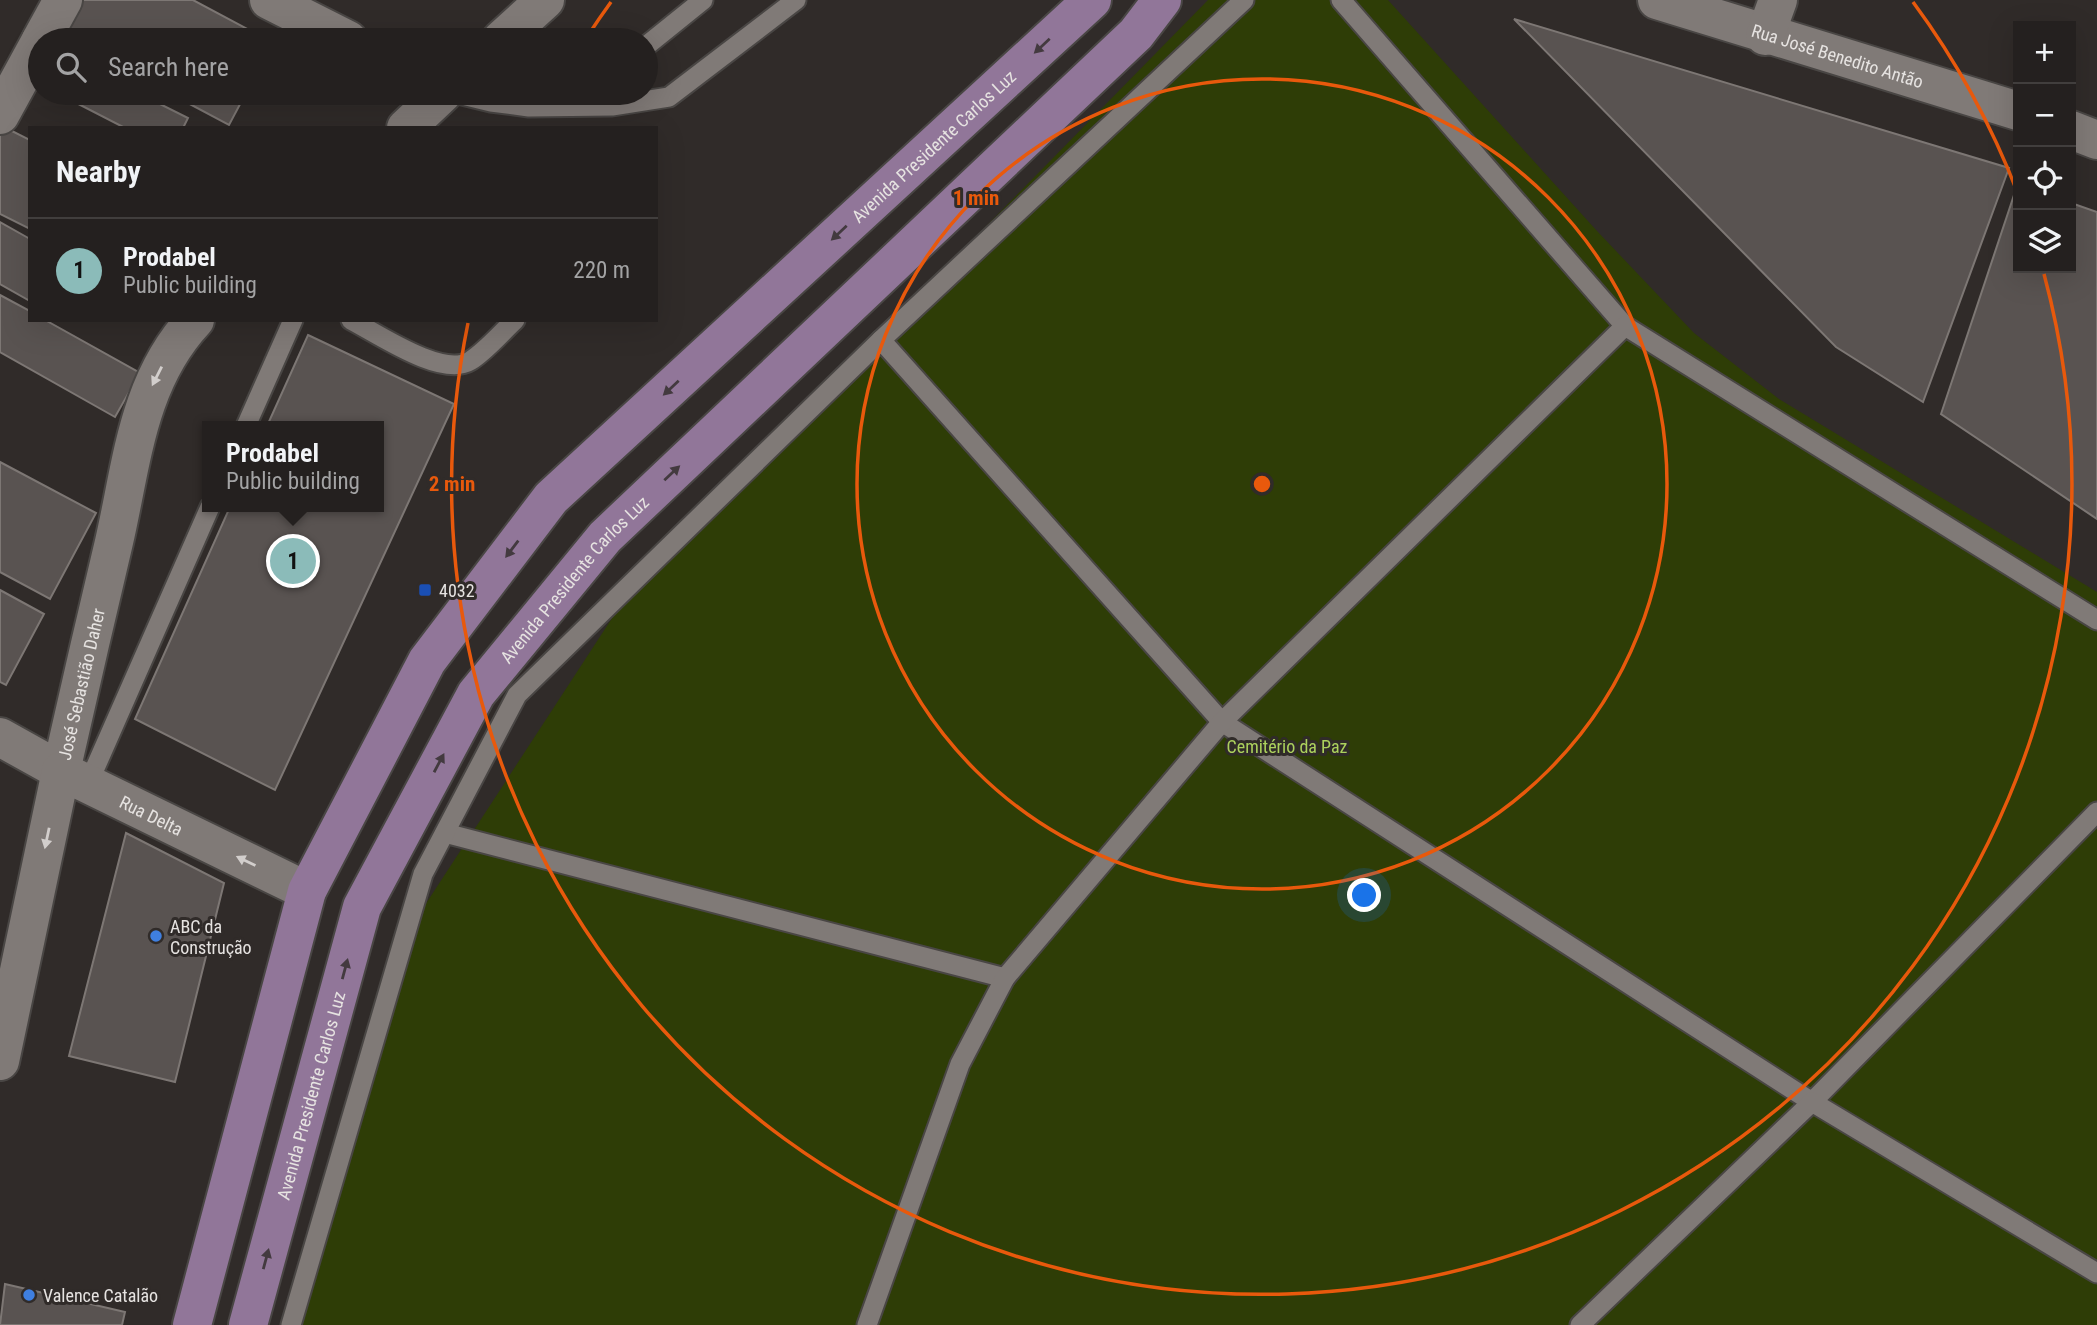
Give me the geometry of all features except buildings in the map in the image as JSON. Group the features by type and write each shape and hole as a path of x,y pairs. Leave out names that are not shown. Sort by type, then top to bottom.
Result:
{"main road":[{"name":"Avenida Presidente Carlos Luz","path":"192,1325 307,891 427,661 551,498 1092,0"},
{"name":"Avenida Presidente Carlos Luz","path":"248,1325 362,907 476,694 605,537 1136,34 1162,0"}],"street":[{"path":"48,28 64,0"},
{"path":"269,0 324,28"},
{"path":"514,28 545,0"},
{"name":"Rua José Benedito Antão","path":"1657,0 1765,36 2013,110"},
{"path":"1765,36 1778,0"},
{"path":"0,115 28,64"},
{"path":"408,126 430,105"},
{"path":"2076,132 2097,140"},
{"name":"José Sebastião Daher","path":"0,1061 75,778 135,435 155,377 194,322"},
{"name":"Rua Delta","path":"0,737 75,778 307,891"}],"lane":[{"path":"658,36 703,0"},
{"path":"658,97 669,97 772,7 796,0"},
{"path":"291,1325 423,874 517,695 881,340 1244,0"},
{"path":"1341,0 1625,327 2097,620"},
{"path":"514,105 549,105"},
{"path":"248,421 292,322"},
{"path":"355,322 436,364 453,367 470,361 512,322"},
{"path":"867,1325 960,1064 1006,978 1222,722 1625,327"},
{"path":"881,340 1222,722 1812,1102 2097,1273"},
{"path":"75,778 208,512"},
{"path":"1580,1325 1812,1102 2097,812"},
{"path":"445,832 1006,978"}],"green space":[{"name":"Cemitério da Paz","path":"1208,0 1388,0 1597,231 1694,333 1779,399 2097,592 2097,1325 299,1325 410,928 633,586"}],"place":[{"name":"Prodabel","path":"293,561"},
{"name":"4032","path":"425,590"},
{"name":"ABC da Construção","path":"156,936"},
{"name":"Valence Catalão","path":"29,1295"}]}
